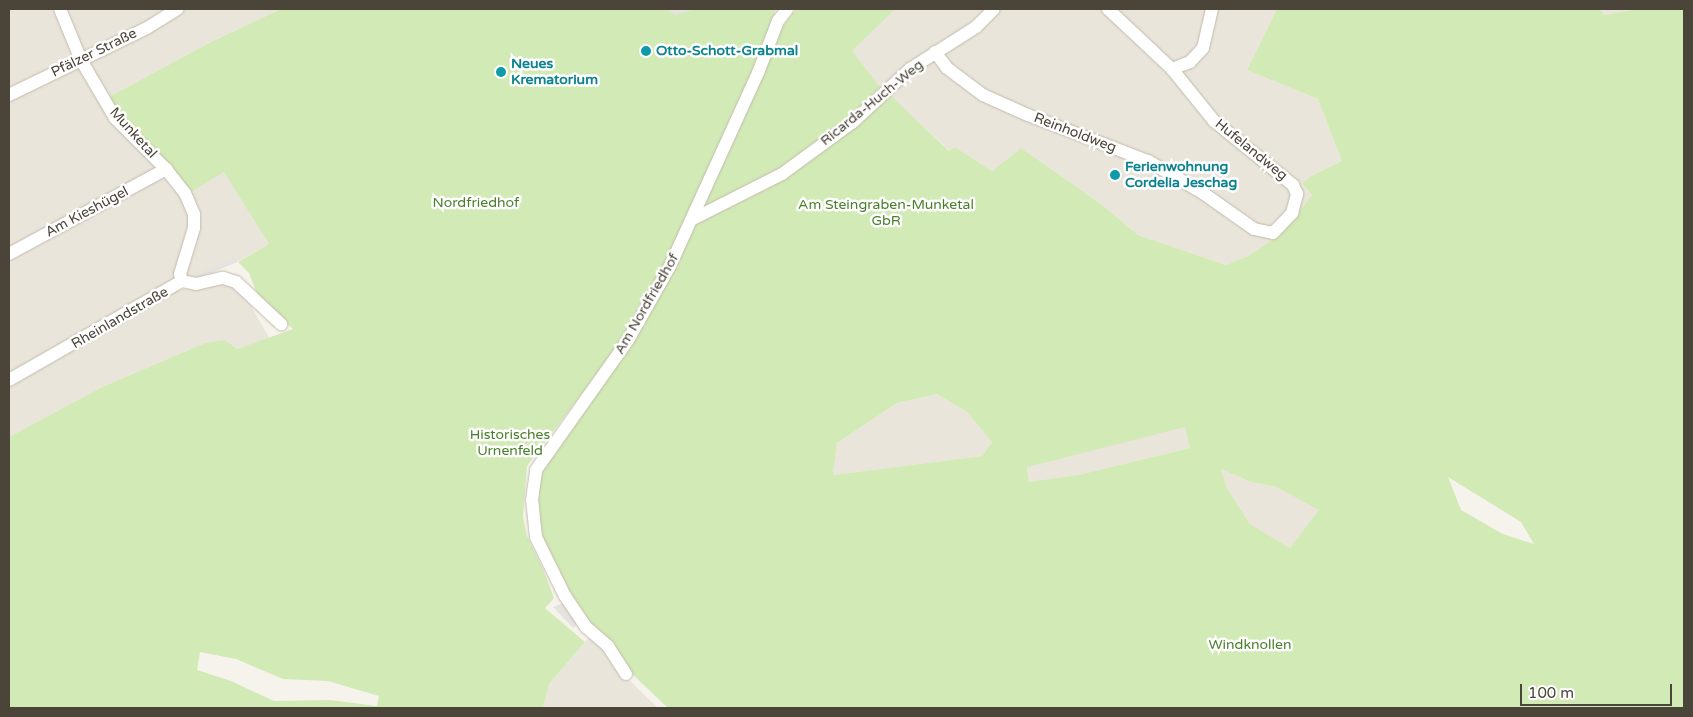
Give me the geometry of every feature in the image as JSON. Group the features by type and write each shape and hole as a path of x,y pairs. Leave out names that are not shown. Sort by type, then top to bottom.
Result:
{"street":[{"name":"Munketal","path":"60,9 81,60 115,118 166,169 185,193 194,214 194,228"},
{"name":"Pfälzer Straße","path":"9,95 147,28 178,9"},
{"name":"Am Nordfriedhof","path":"626,674 608,646 586,627 562,590 536,537 532,500 536,470 628,340 670,266 758,73 778,21 787,9"},
{"name":"Ricarda-Huch-Weg","path":"693,219 782,174 854,122 910,69 976,27 994,9"},
{"path":"1172,69 1190,62 1203,48 1212,9"},
{"name":"Hufelandweg","path":"1112,10 1172,69 1214,120 1293,185 1297,194 1292,213 1273,233"},
{"name":"Reinholdweg","path":"935,52 947,68 983,95 1028,115 1148,162 1203,192 1254,229 1273,233"},
{"name":"Am Kieshügel","path":"9,254 166,169"},
{"name":"Rheinlandstraße","path":"9,380 182,282 180,274 194,228"},
{"path":"182,282 196,284 223,278 236,282 281,324"}],"shaded area":[{"path":"9,9 56,9 76,57 9,90"},
{"path":"64,9 281,9 211,42 107,98 86,62"},
{"path":"667,9 696,9 675,15"},
{"path":"831,9 1101,9 1209,115 1115,9 1277,9 1247,70 1318,99 1342,161 1311,176 1302,185 1312,195 1281,234 1248,256 1226,265 1138,235 1101,204 1021,148 992,171 955,147 950,151 880,87 852,52"},
{"path":"1601,9 1636,9 1604,15"},
{"path":"78,66 181,194 190,213 190,226 174,282 179,290 215,284 232,285 251,306 270,339 236,349 225,340 205,343 102,387 9,437 9,97"},
{"path":"224,171 269,244 237,262 197,279 187,276 185,270 198,230 189,193"},
{"path":"236,257 237,262 197,279 195,274"},
{"path":"937,394 967,412 992,442 982,456 833,475 837,443 897,403"},
{"path":"1185,426 1190,448 1078,475 1029,483 1027,466"},
{"path":"1221,469 1251,482 1276,487 1320,510 1290,548 1250,524 1227,488"},
{"path":"567,602 581,622 573,628 553,607"},
{"path":"591,635 606,648 625,676 658,708 543,708 549,684"}],"green space":[{"path":"281,9 776,9 752,73 659,279 623,339 527,466 523,517 527,536 554,598 545,608 585,642 549,684 543,708 9,708 9,437 102,387 205,343 225,340 237,349 293,329 258,296 249,273 238,262 269,244 224,172 189,193 126,123 107,98 211,42","holes":["200,652 236,659 283,679 328,681 379,696 377,706 330,700 274,701 231,681 197,670"]},
{"path":"796,9 895,9 852,51 880,87 851,116 781,169 702,209 781,29"},
{"path":"1277,9 1601,9 1604,15 1636,9 1684,9 1684,708 668,708 629,671 569,597 542,535 537,501 541,472 695,222 788,176 890,95 949,151 955,147 992,171 1021,148 1101,204 1138,235 1226,265 1248,256 1281,234 1312,195 1302,184 1311,176 1342,161 1318,99 1247,70","holes":["937,394 967,412 992,442 982,456 833,475 837,443 897,403","1185,427 1190,448 1078,475 1029,482 1027,467","1221,469 1251,482 1276,487 1319,510 1290,548 1250,524 1227,488","1448,477 1521,522 1534,544 1503,534 1461,510"]}],"place":[{"name":"Otto-Schott-Grabmal","path":"646,51"},
{"name":"Neues Krematorium","path":"501,72"},
{"name":"Ferienwohnung Cordelia Jeschag","path":"1115,175"}],"park label":[{"name":"Nordfriedhof","path":"476,203"},
{"name":"Am Steingraben-Munketal GbR","path":"886,214"},
{"name":"Historisches Urnenfeld","path":"510,444"},
{"name":"Windknollen","path":"1250,645"}]}
